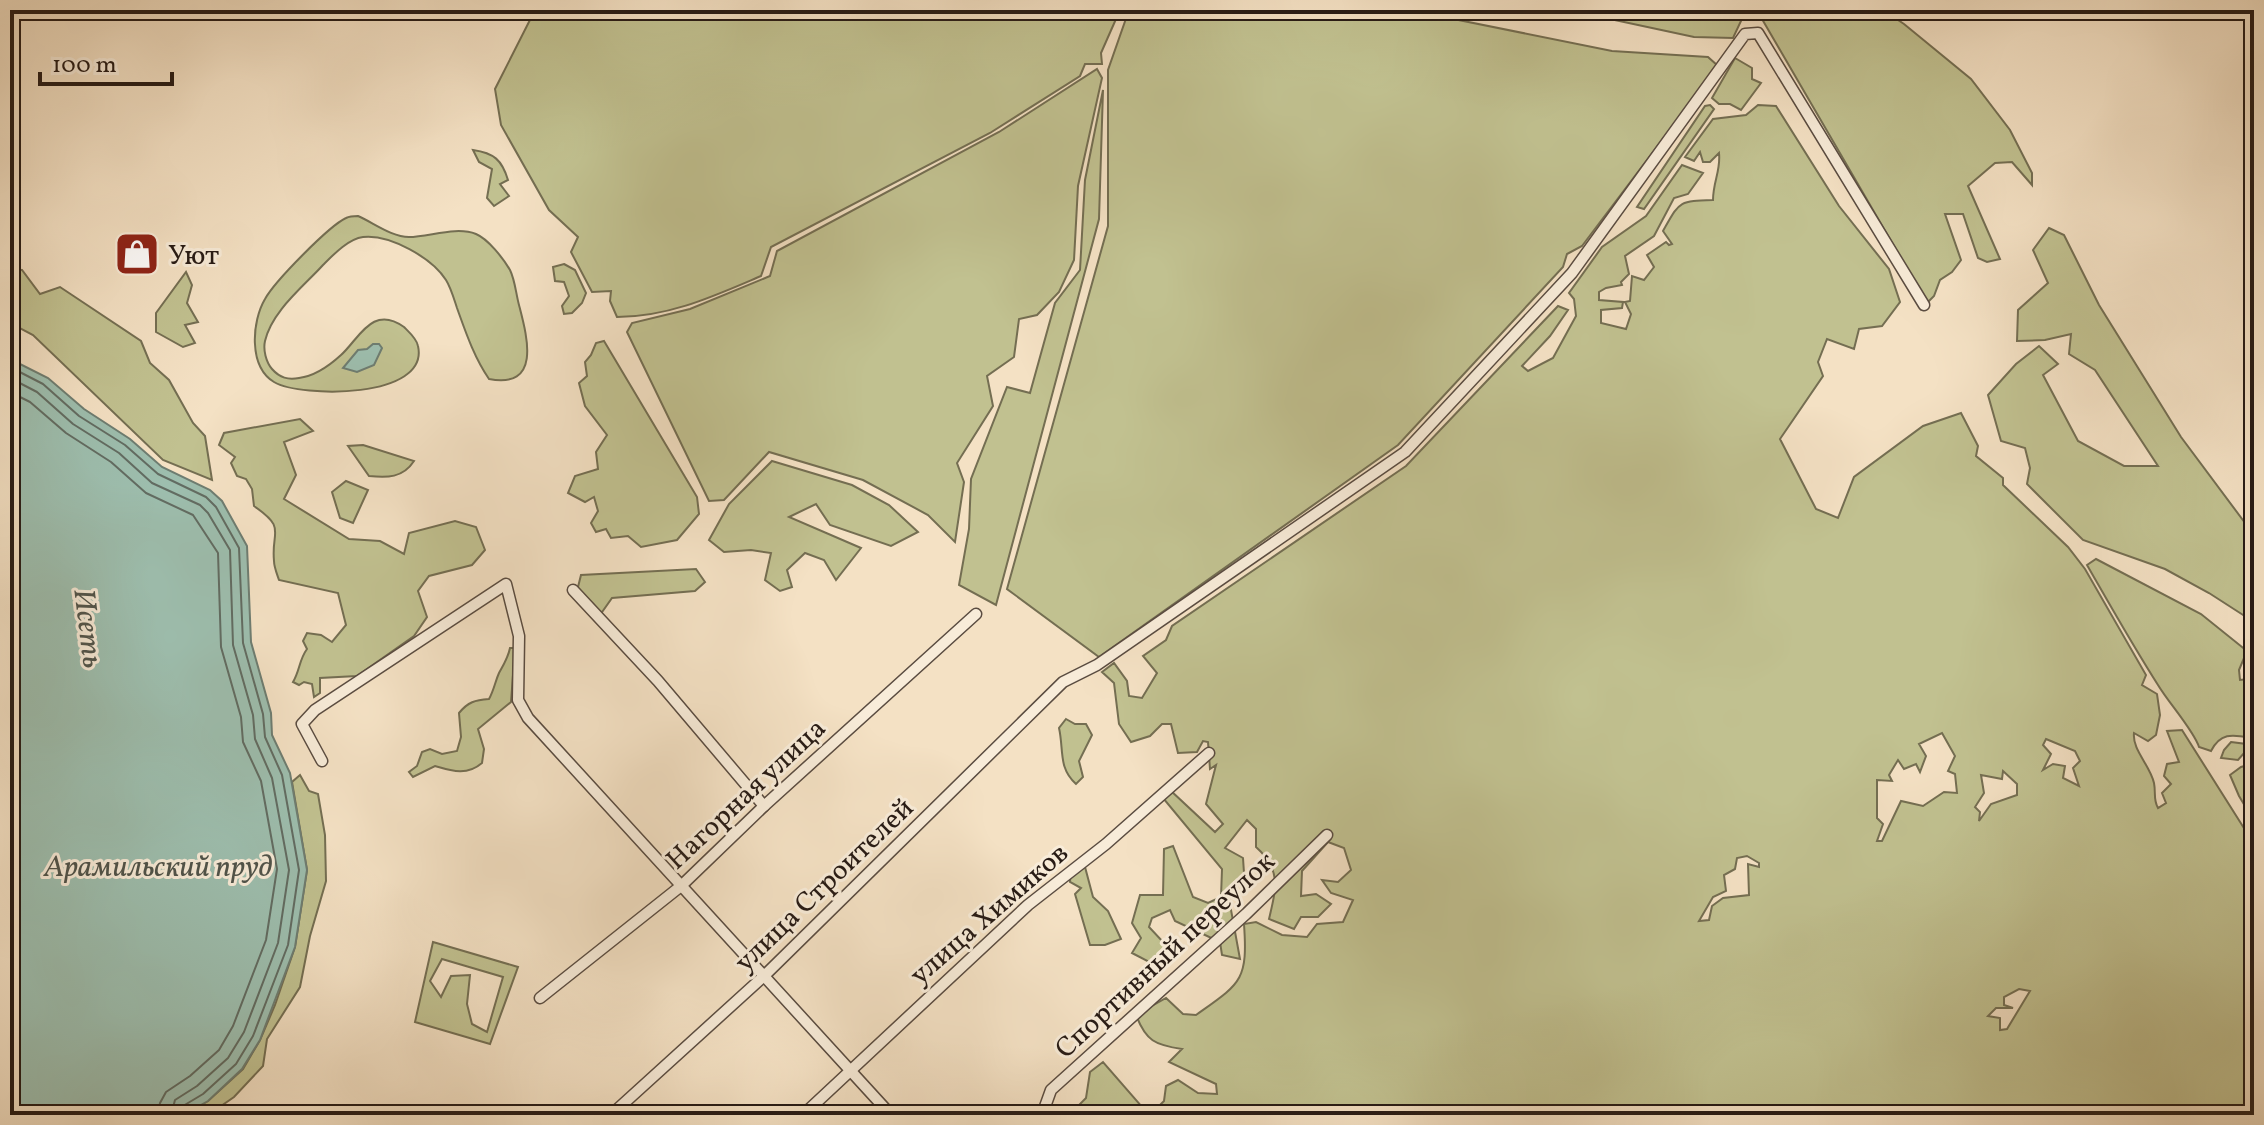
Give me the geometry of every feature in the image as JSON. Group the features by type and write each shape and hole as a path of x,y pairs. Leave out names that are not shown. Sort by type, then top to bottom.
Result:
{"street":[{"name":"улица Строителей","path":"611,1115 764,976 1063,682 1097,665 1405,452 1572,273 1745,34 1758,33 1924,305"},
{"path":"322,761 302,724 315,710 506,584 519,636 518,700 523,709 891,1115"},
{"path":"573,590 658,681 764,806"},
{"name":"Нагорная улица","path":"540,998 681,886 764,806 976,614"},
{"name":"улица Химиков","path":"803,1115 1028,905 1106,844 1209,753"},
{"name":"Спортивный переулок","path":"1042,1115 1051,1090 1246,914 1327,835"}],"green space":[{"path":"535,10 1120,10 1101,53 1102,64 1085,64 1080,76 990,133 771,247 761,276 673,309 617,317 610,301 611,291 592,292 571,252 578,237 549,210 501,125 495,89"},
{"path":"1129,10 1409,10 1612,51 1708,57 1718,66 1582,246 1567,254 1563,267 1398,445 1099,657 1007,589 1108,226 1108,70"},
{"path":"1568,10 1737,10 1741,21 1733,38 1694,37"},
{"path":"1767,10 1782,10 1790,14 1795,10 1883,10 1971,79 2010,130 2032,173 2032,185 2012,162 1995,163 1968,186 2000,259 1987,262 1978,258 1963,214 1945,214 1961,260 1952,272 1940,280 1934,296 1927,303 1762,19"},
{"path":"1735,58 1752,68 1752,79 1761,83 1741,110 1730,104 1719,104 1712,98"},
{"path":"1097,69 1102,78 1078,186 1074,260 1059,292 1037,315 1019,319 1014,357 987,376 993,406 957,463 964,482 955,542 928,515 863,480 769,452 724,500 709,501 627,332 632,323 690,309 770,276 777,251 999,132"},
{"path":"1103,90 1099,219 996,605 959,585 969,529 971,479 1007,387 1030,393 1055,303 1080,270 1085,180"},
{"path":"1710,105 1714,109 1644,209 1637,207 1705,106"},
{"path":"1758,105 1776,106 1839,206 1889,269 1900,302 1882,326 1859,329 1854,349 1827,339 1818,362 1823,376 1780,439 1816,509 1838,518 1854,477 1923,426 1961,413 1978,446 1976,456 2003,478 2003,485 2068,547 2085,569 2146,675 2142,685 2157,694 2160,715 2156,735 2148,741 2134,733 2134,739 2152,776 2158,808 2166,803 2162,793 2171,784 2164,776 2167,764 2179,762 2167,731 2182,730 2254,844 2254,1115 1078,1115 1077,1107 1086,1098 1090,1072 1103,1062 1142,1107 1154,1111 1164,1101 1166,1086 1178,1080 1198,1093 1217,1094 1216,1084 1169,1062 1182,1049 1153,1040 1136,1015 1166,998 1183,1014 1196,1015 1223,995 1238,979 1242,969 1245,958 1244,924 1256,922 1282,935 1307,937 1317,924 1343,922 1353,900 1331,893 1322,880 1338,882 1351,870 1344,848 1328,842 1302,871 1301,896 1316,894 1331,904 1318,917 1301,917 1294,929 1269,919 1275,880 1270,864 1256,847 1256,829 1247,820 1225,848 1243,858 1244,873 1229,899 1240,959 1222,955 1220,942 1175,921 1170,910 1152,918 1149,927 1164,943 1167,958 1153,964 1132,953 1141,938 1132,923 1140,895 1163,895 1164,849 1173,846 1193,897 1208,903 1221,897 1222,869 1163,798 1170,790 1215,832 1223,824 1206,804 1216,765 1210,769 1208,742 1203,741 1197,752 1178,753 1171,724 1162,724 1150,736 1131,742 1119,724 1114,683 1102,672 1114,663 1127,681 1129,696 1142,698 1157,673 1143,656 1166,640 1172,626 1406,466 1558,306 1568,310 1550,336 1522,366 1528,371 1553,358 1576,316 1574,299 1569,293 1602,247 1646,216 1682,165 1703,173 1688,194 1674,198 1654,236 1625,256 1629,274 1621,282 1622,285 1599,292 1599,300 1623,302 1622,308 1601,310 1601,323 1626,329 1631,314 1625,302 1630,301 1632,276 1644,280 1654,267 1647,255 1666,242 1672,244 1663,231 1677,208 1686,202 1713,200 1719,153 1710,162 1703,162 1700,152 1694,161 1685,157 1713,119 1746,115","holes":["1942,733 1955,756 1948,771 1955,774 1957,793 1944,792 1923,806 1901,801 1882,841 1877,841 1883,824 1877,818 1877,780 1892,781 1889,775 1898,760 1904,769 1916,764 1920,772 1926,756 1919,744","2046,739 2075,751 2080,761 2073,768 2079,786 2063,778 2065,766 2053,764 2043,770 2051,754 2043,745","2003,771 2017,784 2017,795 1991,804 1979,821 1980,812 1975,807 1984,793 1981,775 2002,779","1747,856 1759,863 1759,867 1748,864 1749,895 1723,898 1712,906 1709,920 1699,921 1713,897 1726,891 1724,875 1735,869 1737,858","2019,989 2030,991 2007,1029 2000,1030 2000,1018 1988,1016 1996,1008 2013,1008 2004,1005 2004,997"]},
{"path":"473,150 496,159 506,173 508,180 500,184 509,196 494,206 487,198 492,169 479,162"},
{"path":"350,216 358,216 403,236 468,232 481,236 490,244 512,274 525,331 527,357 524,368 517,376 506,380 489,379 471,345 448,283 440,272 409,249 374,237 352,241 336,252 281,310 265,341 268,363 284,378 311,375 336,359 367,326 383,319 404,327 414,338 418,346 416,363 404,376 385,385 361,390 310,391 274,382 266,375 256,355 255,343 257,319 265,299 291,268 338,223"},
{"path":"2049,228 2064,235 2099,305 2181,437 2254,535 2254,622 2165,569 2083,540 2027,484 2030,468 2025,448 2001,441 1988,395 2016,364 2039,346 2058,364 2043,375 2078,441 2124,466 2158,466 2095,370 2069,354 2071,334 2045,340 2017,341 2018,310 2048,283 2033,250"},
{"path":"564,264 575,270 586,293 582,303 572,313 564,314 562,306 569,296 564,282 555,281 553,267"},
{"path":"10,269 22,270 40,294 60,287 141,341 150,363 169,380 193,423 205,436 212,480 163,460 33,335 10,323"},
{"path":"186,272 192,285 187,303 198,322 185,325 195,343 183,347 156,332 156,313"},
{"path":"604,341 697,497 699,514 677,540 641,547 628,536 611,538 606,529 596,532 591,523 598,511 594,497 585,502 568,493 575,476 598,469 596,452 607,435 585,406 579,383 587,376 585,362 596,343"},
{"path":"300,419 313,431 284,442 296,475 284,499 349,539 380,541 404,554 409,533 455,521 476,527 485,550 472,565 429,576 418,591 427,617 414,636 357,676 320,678 320,693 314,697 312,684 293,682 307,649 303,641 307,633 321,635 332,642 346,625 338,593 279,580 274,563 274,525 254,506 252,489 246,479 237,476 231,463 235,457 219,445 224,433"},
{"path":"363,445 414,461 405,471 394,476 369,476 348,446"},
{"path":"772,461 852,485 889,505 918,532 891,546 830,525 816,504 789,517 861,548 836,580 824,560 805,553 787,570 792,587 780,591 765,580 771,553 751,550 724,552 709,540 729,504"},
{"path":"346,481 368,490 353,523 340,518 332,492"},
{"path":"2096,559 2201,614 2247,651 2239,670 2240,680 2248,679 2249,668 2254,667 2254,738 2229,736 2219,740 2211,751 2199,747 2162,692 2087,565"},
{"path":"696,569 705,582 695,591 612,598 600,615 577,591 581,575"},
{"path":"510,648 515,648 511,702 478,729 484,749 482,763 465,771 435,766 413,777 409,772 417,766 422,752 430,749 442,754 457,751 461,737 459,713 472,702 489,699"},
{"path":"1066,719 1075,724 1086,724 1092,735 1079,761 1083,777 1076,784 1066,772 1063,758 1059,728"},
{"path":"2231,742 2254,745 2254,821 2230,775 2252,764 2245,752 2238,760 2221,758"},
{"path":"300,775 309,791 318,794 325,835 326,881 310,936 300,987 267,1039 263,1066 234,1097 208,1115 183,1115 208,1101 243,1069 275,1005 295,947 307,870 292,782"},
{"path":"1071,866 1085,867 1093,897 1108,911 1121,939 1105,945 1090,945 1075,894 1081,888 1070,882"},
{"path":"433,942 518,967 490,1044 415,1022","holes":["442,959 503,977 487,1032 472,1024 467,1004 470,975 451,976 441,997 430,981"]}],"water":[{"path":"379,344 382,348 374,365 357,372 343,368 358,350 367,349"},
{"name":"Арамильский пруд","path":"10,359 48,378 162,467 210,490 222,501 247,546 251,642 271,713 272,735 290,773 307,870 295,947 260,1040 242,1069 208,1101 183,1115 10,1115"}],"place":[{"name":"Уют","path":"137,254"}],"water label":[{"name":"Исеть","path":"89,628"}]}
